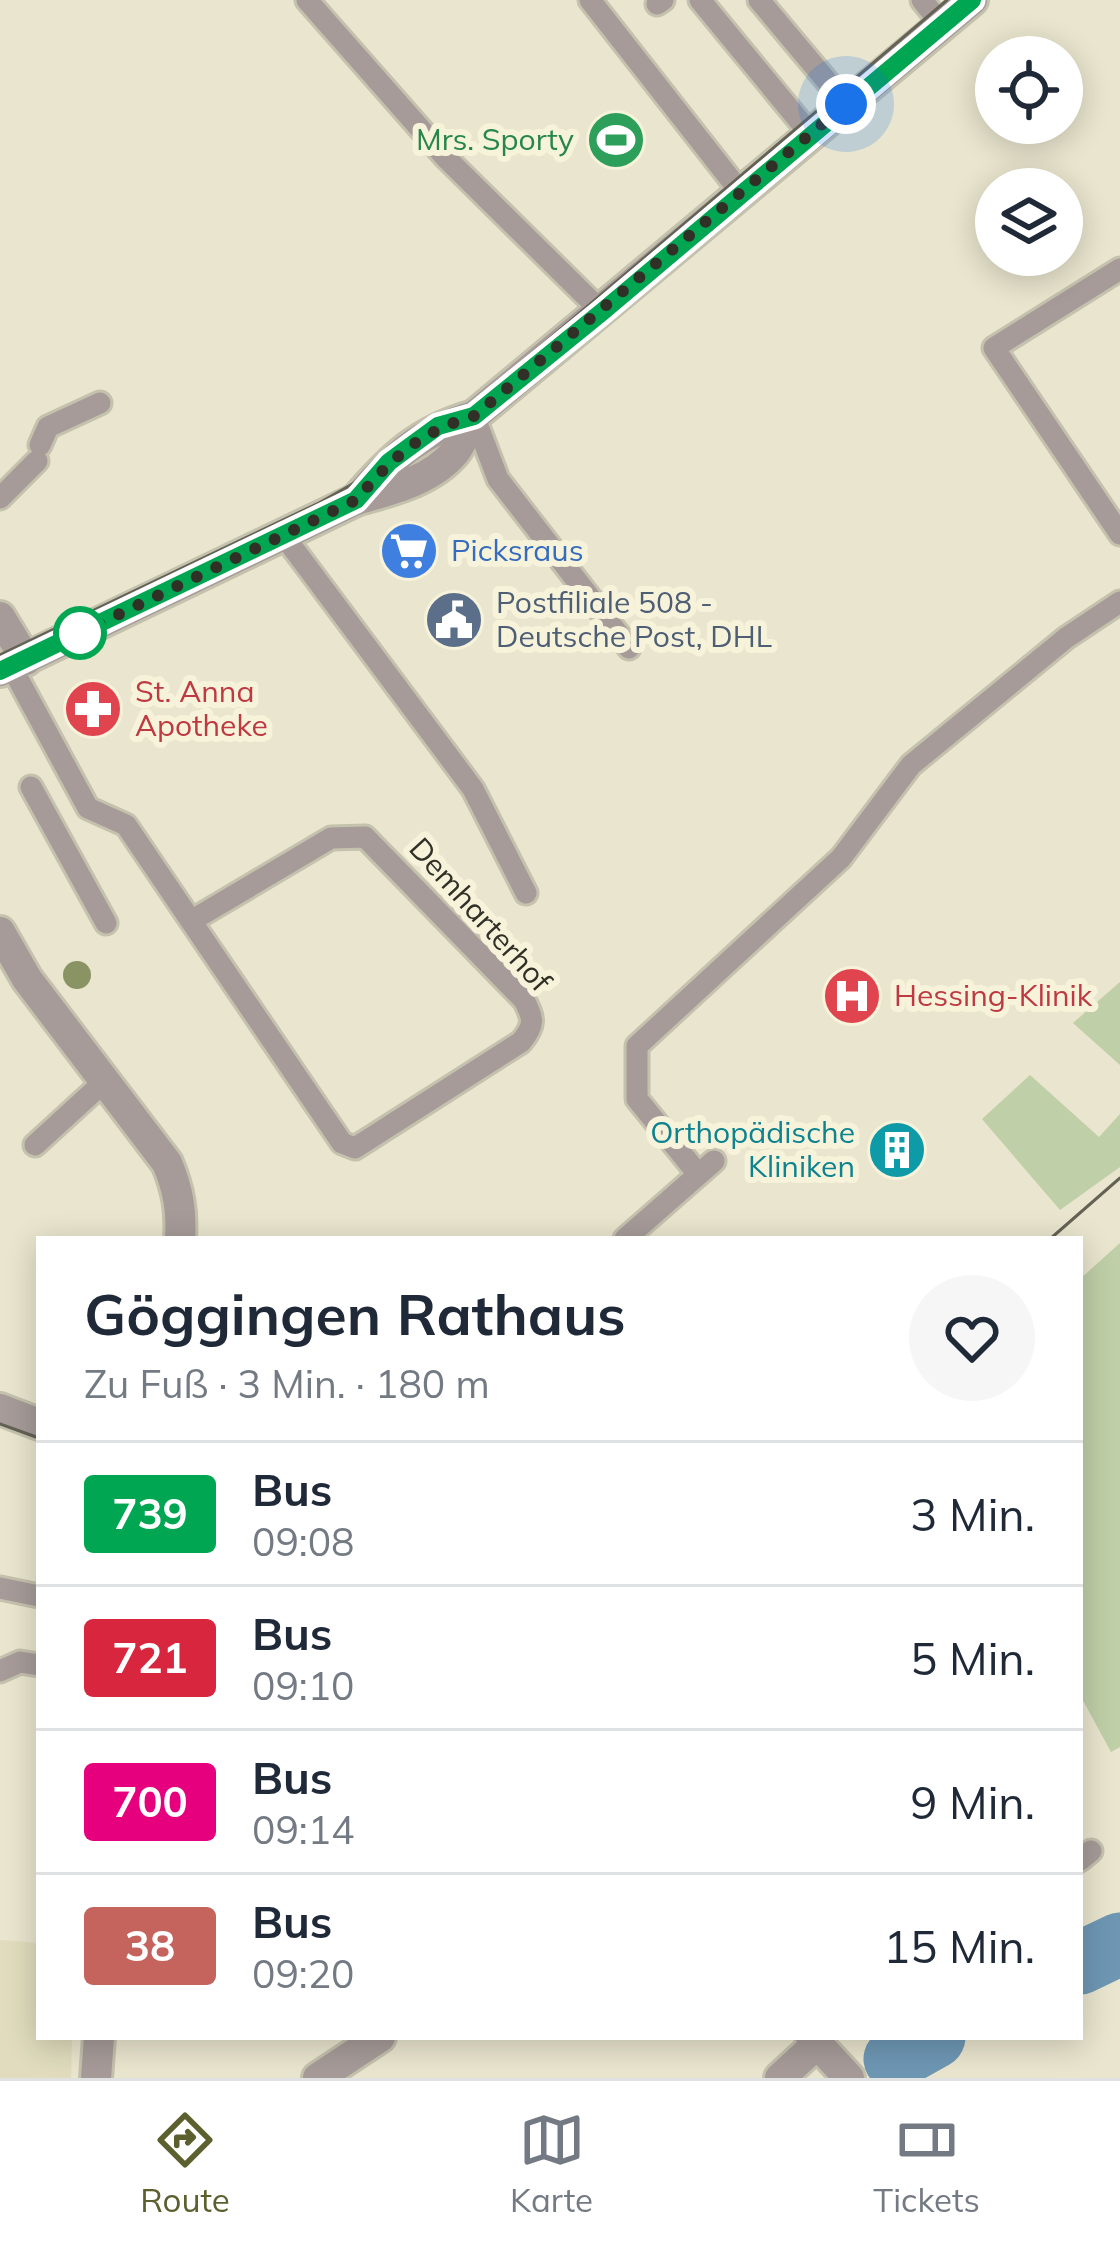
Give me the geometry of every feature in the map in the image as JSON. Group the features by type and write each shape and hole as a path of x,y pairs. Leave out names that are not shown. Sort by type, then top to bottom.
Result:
{"street":[{"path":"0,617 12,666 356,500 408,485 454,453 474,416 972,0"},
{"path":"0,932 31,962 105,1081 167,1163 179,1201 180,1236"},
{"path":"0,1409 36,1423"},
{"path":"96,2078 99,2040"},
{"path":"319,2078 376,2040"},
{"path":"780,2078 827,2052"}],"lane":[{"path":"307,0 446,158 602,312"},
{"path":"590,0 742,194"},
{"path":"700,0 811,135"},
{"path":"759,0 846,104"},
{"path":"922,0 942,26"},
{"path":"617,37 637,21"},
{"path":"1120,269 994,349 1120,534"},
{"path":"0,498 38,453 48,427 100,403"},
{"path":"474,416 498,479 628,648"},
{"path":"284,536 473,788 526,892"},
{"path":"628,1236 706,1167 637,1099 637,1046 841,858 911,765 1066,638 1120,602"},
{"name":"Demharterhof","path":"12,666 88,808 126,825 191,921 342,1143 355,1148 511,1049 531,1029 533,1018 524,1000 365,837 331,838 191,921"},
{"path":"31,787 106,923"},
{"path":"35,1145 105,1081"},
{"path":"0,1588 36,1595"},
{"path":"0,1671 20,1662 36,1665"}],"shaded area":[{"path":"0,1940 36,1943 36,2040 72,2040 71,2078 0,2078"}],"green space":[{"path":"1120,982 1120,1065 1073,1023"},
{"path":"1030,1075 1099,1137 1120,1114 1120,1167 1060,1210 982,1119"},
{"path":"1120,1243 1120,1747 1111,1752 1083,1701 1083,1276"}],"waterway":[{"path":"1083,1962 1120,1944"},
{"path":"895,2059 929,2040"}],"tram line":[{"path":"0,655 319,503 398,458 474,403 947,0"},
{"path":"1053,1236 1120,1178"},
{"path":"0,1424 36,1437"}],"bus line":[{"name":"739","path":"0,671 356,500 389,462 438,426 474,416 972,0"}],"place":[{"name":"Mrs. Sporty","path":"616,140"},
{"name":"Picksraus","path":"409,551"},
{"name":"Postfiliale 508 - Deutsche Post, DHL","path":"454,620"},
{"name":"St. Anna Apotheke","path":"93,709"},
{"name":"Hessing-Klinik","path":"852,996"},
{"name":"Orthopädische Kliniken","path":"897,1150"}],"route":[{"path":"80,633 356,500 389,462 438,426 474,416 846,104"}]}
